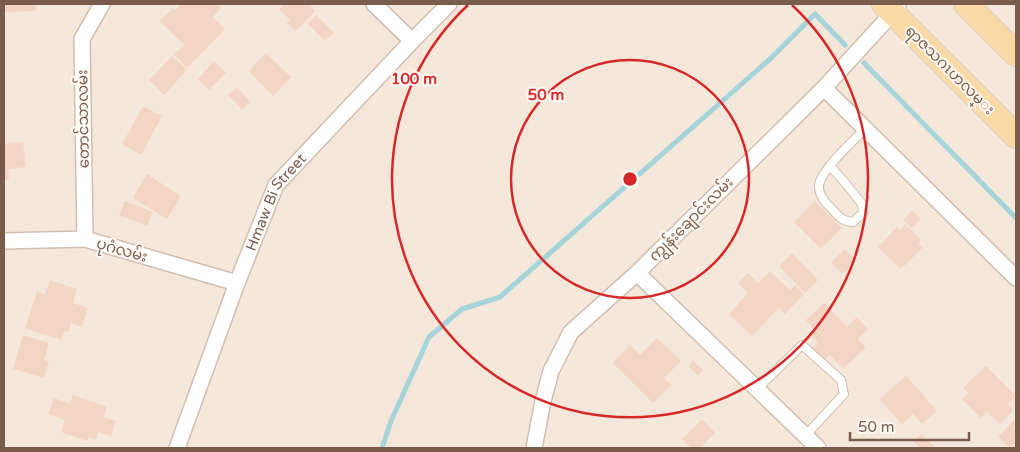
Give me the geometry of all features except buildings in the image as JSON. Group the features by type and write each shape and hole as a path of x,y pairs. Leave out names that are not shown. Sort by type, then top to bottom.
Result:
{"main road":[{"path":"966,4 1016,54"},
{"name":"ရာဇသဂၤဟလမ္း","path":"892,7 1016,136"}],"street":[{"name":"တောင်သာလမ်း","path":"86,239 82,39 102,4"},
{"path":"374,4 412,41"},
{"name":"Hmaw Bi Street","path":"177,448 237,284 276,185 449,4"},
{"name":"ကျွန်းချောင်းလမ်း","path":"534,448 551,371 571,332 637,273 824,88 892,7"},
{"path":"824,88 1016,278"},
{"name":"ပုဂံလမ်း","path":"4,241 86,239 237,284"},
{"path":"637,273 818,448"}],"lane":[{"path":"830,166 862,204 862,213 853,222 843,221 823,200 819,187 824,173 830,166 865,129"},
{"path":"757,389 802,345 841,380 844,394 805,436"}],"shaded area":[{"path":"4,4 1016,4 1016,448 4,448"}],"waterway":[{"path":"382,448 391,421 429,337 462,309 500,297 770,59 815,14 845,45"},
{"path":"864,63 1016,218"}]}
